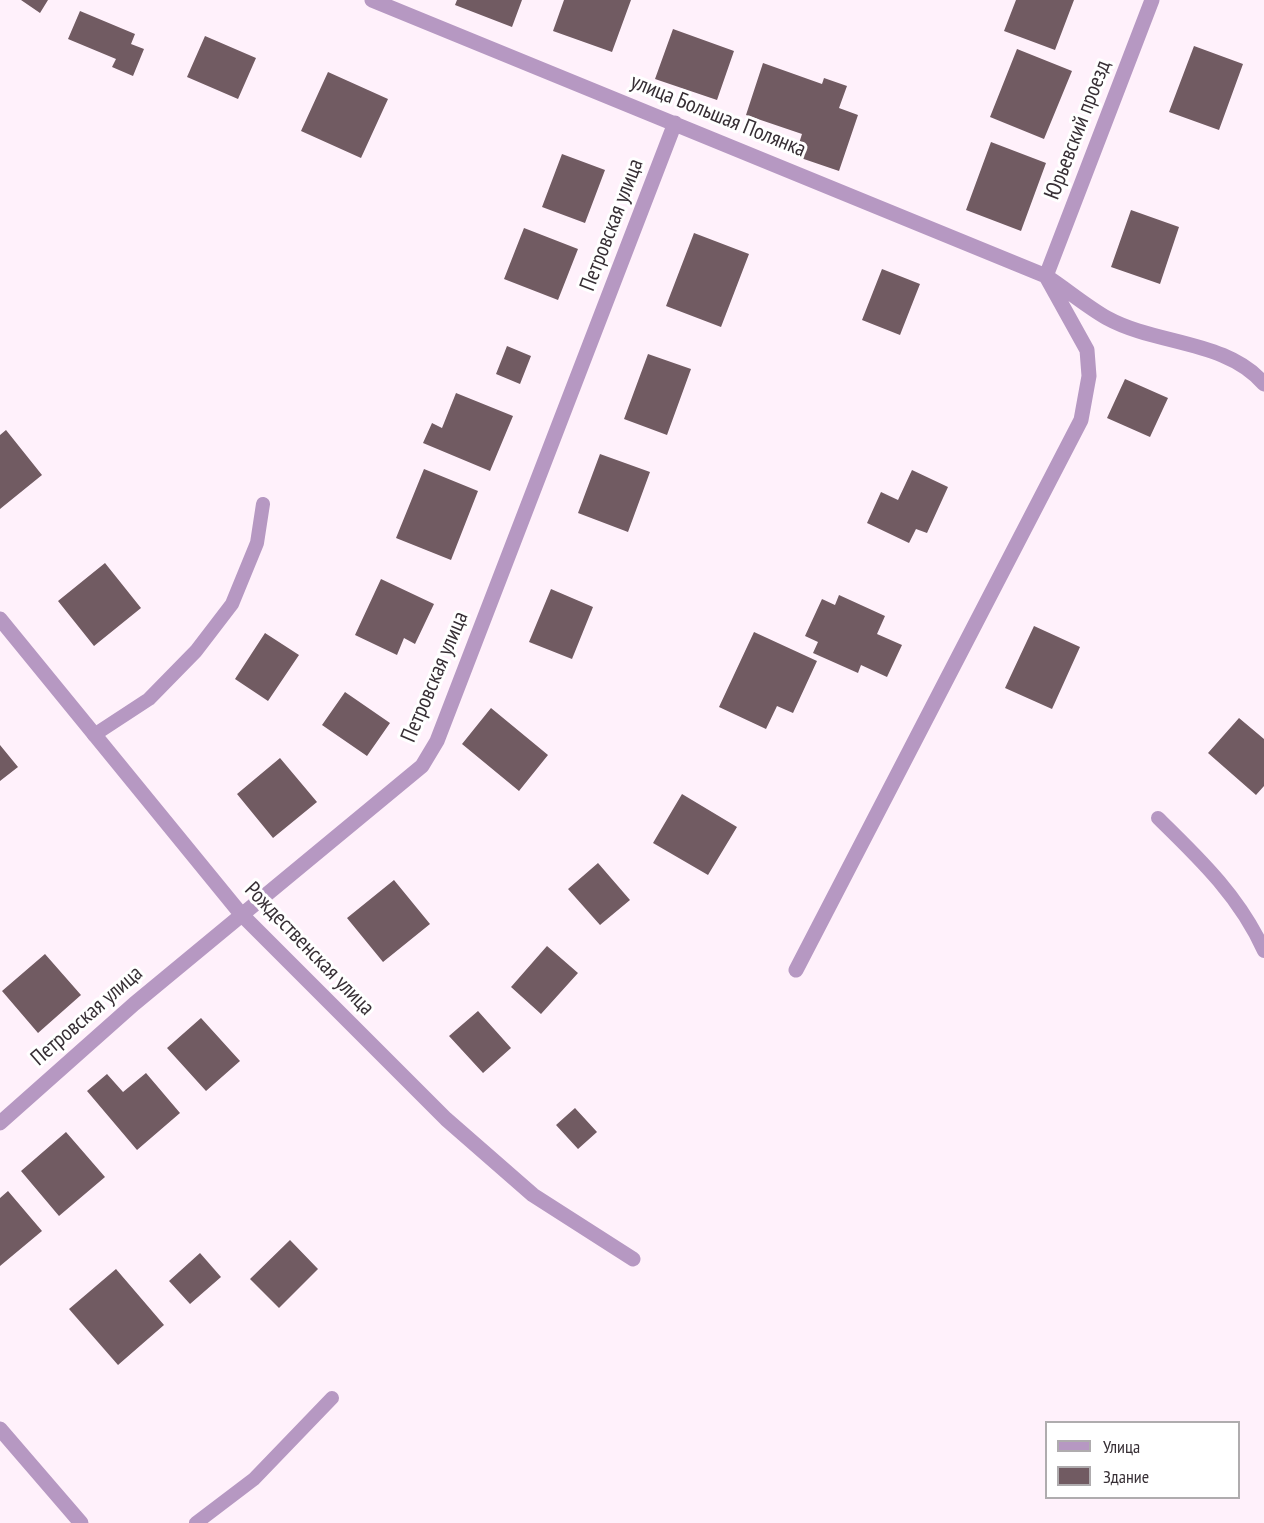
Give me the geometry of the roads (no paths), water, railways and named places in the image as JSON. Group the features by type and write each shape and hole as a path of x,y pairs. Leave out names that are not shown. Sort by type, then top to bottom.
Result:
{"street":[{"name":"улица Большая Полянка","path":"372,0 1046,276 1107,318 1153,336 1223,355 1256,374 1264,384"},
{"name":"Юрьевский проезд","path":"1046,276 1152,0"},
{"name":"Петровская улица","path":"0,1123 134,1004 422,766 437,741 675,123"},
{"path":"796,970 1081,420 1089,376 1087,350 1046,276"},
{"name":"Рождественская улица","path":"0,619 241,914 454,1126 533,1195 633,1259"},
{"path":"0,1429 81,1523"}],"lane":[{"path":"94,735 149,699 196,651 232,604 257,543 263,504"},
{"path":"1158,818 1217,875 1264,951"},
{"path":"196,1523 254,1479 332,1398"}]}
